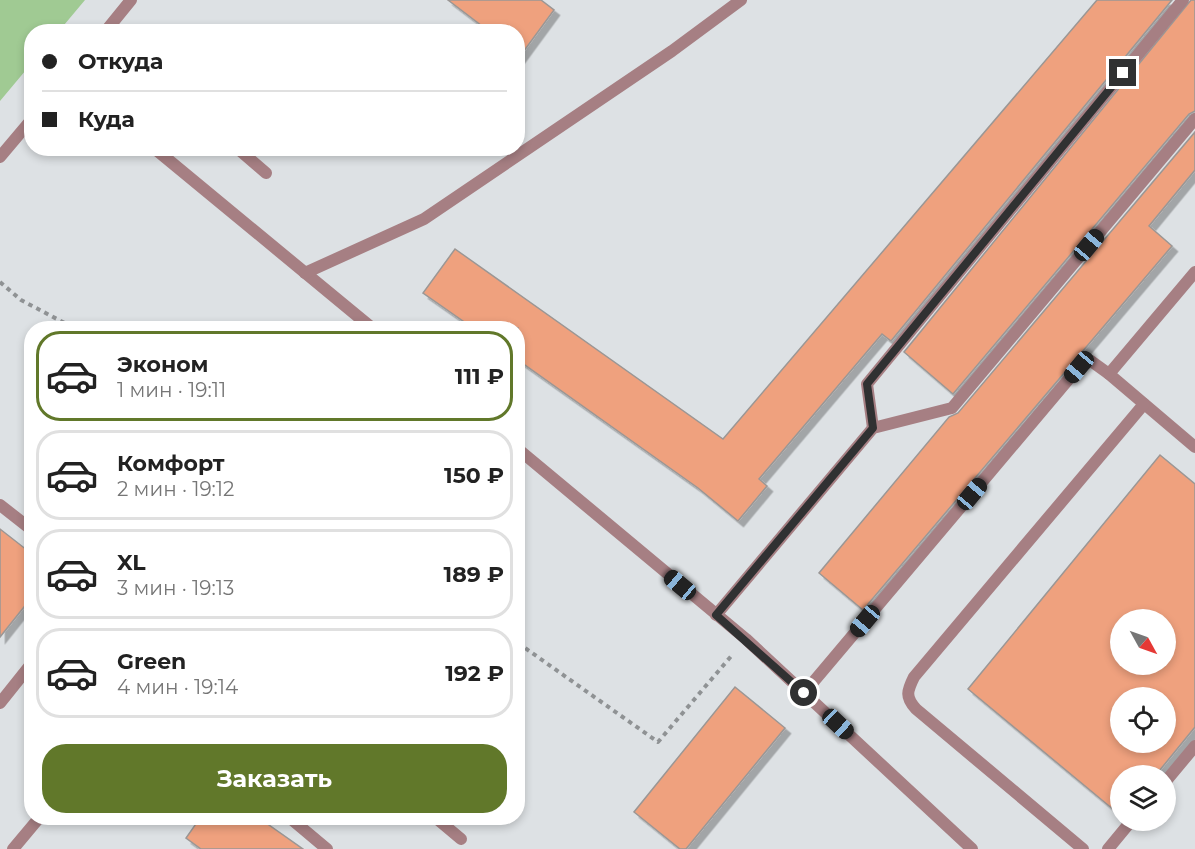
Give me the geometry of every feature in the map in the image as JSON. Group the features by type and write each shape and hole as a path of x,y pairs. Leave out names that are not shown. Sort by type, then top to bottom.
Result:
{"street":[{"path":"112,24 131,0"},
{"path":"525,151 672,51 741,0"},
{"path":"873,428 867,384 1183,0"},
{"path":"716,615 873,428 952,408 1195,119"},
{"path":"0,157 24,128"},
{"path":"164,156 363,321"},
{"path":"246,156 266,173"},
{"path":"305,273 424,219 517,156"},
{"path":"1109,374 1195,272"},
{"path":"804,693 1079,367 1091,361 1195,447"},
{"path":"1083,849 916,709 908,700 907,690 914,677 1144,404"},
{"path":"525,455 746,639 972,849"},
{"path":"0,505 24,524"},
{"path":"0,703 24,673"},
{"path":"1176,769 1195,746"},
{"path":"13,849 33,825"},
{"path":"298,825 327,849"},
{"path":"445,825 461,838"},
{"path":"1108,849 1123,831"}],"path":[{"path":"0,282 21,300 61,321"},
{"path":"525,648 658,741 746,639"}],"green space":[{"path":"0,0 85,0 65,24 24,24 24,72 0,101"}],"building":[{"path":"448,0 541,0 554,10 525,49 525,24 480,24"},
{"path":"1097,0 1172,0 891,341 882,334 759,479 767,486 738,521 698,488 525,365 525,321 463,321 423,293 455,249 723,439"},
{"path":"1191,0 1195,0 1195,111 1189,114 953,394 904,352"},
{"path":"1195,132 1195,170 1149,226 1172,246 863,610 819,573 949,417 958,413"},
{"path":"1160,455 1195,484 1195,727 1176,750 1176,687 1110,687 1110,753 1174,753 1164,765 1110,765 1110,807 968,689"},
{"path":"0,529 24,548 24,607 0,637"},
{"path":"735,687 785,728 686,849 680,849 634,812"},
{"path":"195,825 269,825 303,849 201,849 186,838"}],"route":[{"path":"804,693 746,639 716,615 873,428 867,384 1123,73"}]}
